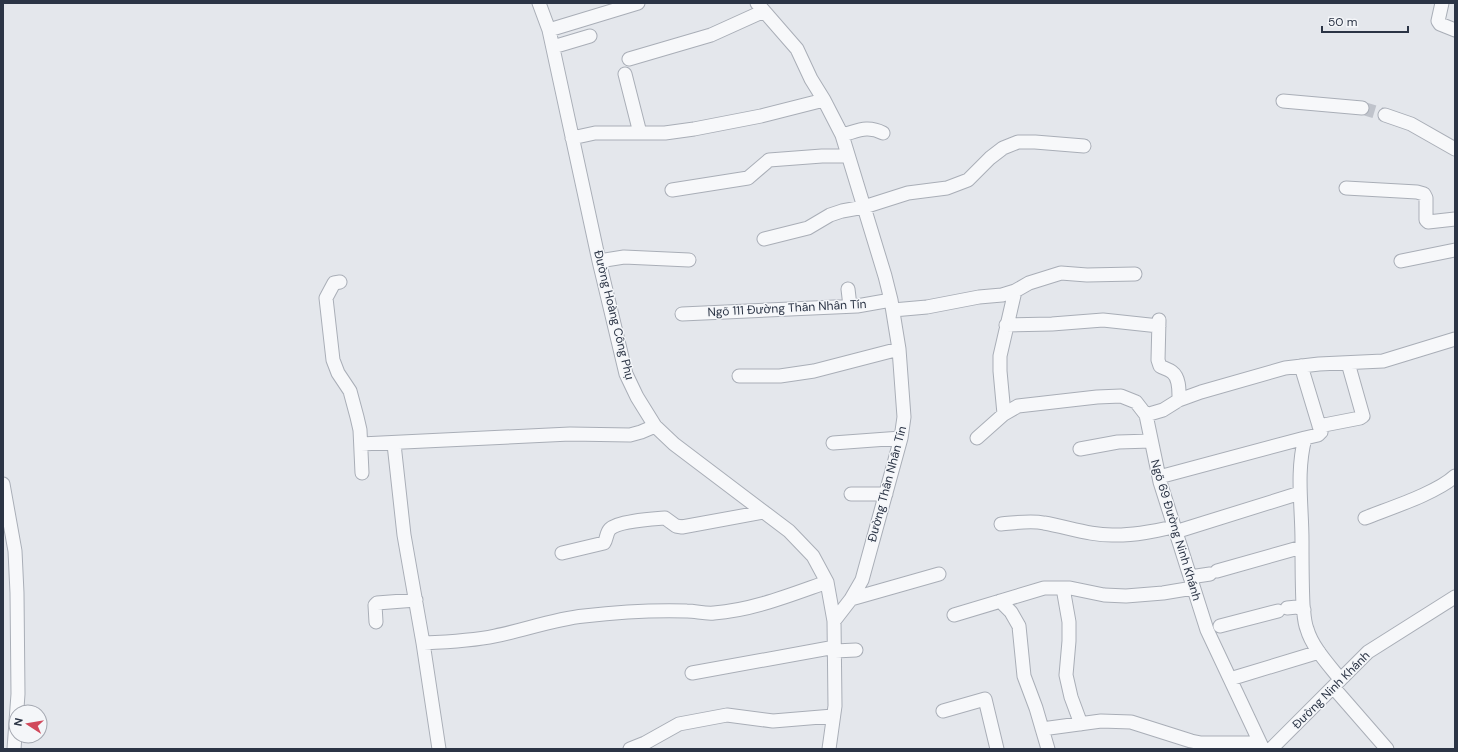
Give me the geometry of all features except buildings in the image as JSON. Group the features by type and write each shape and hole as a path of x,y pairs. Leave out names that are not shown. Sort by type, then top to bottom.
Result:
{"street":[{"name":"Đường Hoàng Công Phụ","path":"539,3 549,30 599,261 626,374 637,397 655,426 674,444 789,531 813,556 827,582 834,621"},
{"path":"549,30 638,3"},
{"path":"1442,3 1438,21 1440,24 1455,30"},
{"path":"629,59 711,36 764,6"},
{"name":"Đường Thân Nhân Tín","path":"764,6 797,49 811,79 824,100 842,135 885,276 892,305 899,349 904,417 901,438 862,580 851,599 834,621"},
{"path":"552,47 590,36"},
{"path":"625,74 640,133"},
{"path":"572,138 595,134 665,132 694,129 761,116 824,100"},
{"path":"1283,101 1362,108"},
{"path":"1385,115 1411,124 1455,149"},
{"path":"842,135 869,128 883,133"},
{"path":"764,239 808,228 830,215 842,211 864,207 908,192 947,188 968,180 990,158 1003,148 1018,142 1084,146"},
{"path":"672,190 748,178 769,160 822,156 848,156"},
{"path":"1346,188 1417,192 1424,194 1426,198 1426,220 1428,222 1455,219"},
{"path":"1401,261 1455,250"},
{"path":"599,261 624,257 690,260"},
{"name":"Ngõ 111 Đường Thân Nhân Tín","path":"682,314 850,306 892,305 927,307 979,297 1002,295 1014,291 1029,283 1061,273 1087,275 1135,274"},
{"path":"340,282 334,283 326,298 333,360 338,373 350,391 360,430 362,473"},
{"path":"848,289 850,306"},
{"path":"1004,414 1000,356 1014,291"},
{"path":"1006,325 1052,324 1103,320 1159,323 1158,360 1160,366 1173,372 1176,376 1179,388 1179,400"},
{"path":"977,438 1004,414 1018,406 1097,397 1121,396 1136,402 1146,415 1163,410 1179,400 1202,392 1284,368 1364,361 1383,361 1455,339"},
{"path":"739,376 780,376 814,371 899,349"},
{"path":"1319,426 1360,418 1363,416 1348,363"},
{"path":"1159,477 1320,434 1301,366"},
{"name":"Ngõ 69 Đường Ninh Khánh","path":"1146,415 1159,477 1206,630 1265,747"},
{"path":"361,444 394,444 570,434 630,435 655,426"},
{"path":"833,443 901,438"},
{"path":"1305,438 1301,453 1300,493 1302,546 1301,576 1307,629 1336,683 1387,749"},
{"path":"1080,449 1118,442 1151,441"},
{"path":"394,444 404,535 423,644 438,749"},
{"path":"1365,518 1427,493 1455,476"},
{"path":"3,484 13,535 17,581 18,694 14,749"},
{"path":"1001,524 1043,522 1087,533 1116,536 1138,534 1175,529 1300,493"},
{"path":"851,494 886,494"},
{"path":"562,553 604,543 608,531 611,528 624,523 665,518 676,526 682,527 764,512"},
{"path":"954,615 1044,588 1070,588 1104,595 1126,596 1163,593 1213,572 1302,546"},
{"path":"851,599 939,574"},
{"path":"423,644 462,641 495,636 583,616 623,612 689,611 712,614 729,612 750,608 827,582"},
{"path":"1063,588 1069,622 1066,675 1071,697 1081,724"},
{"name":"Đường Ninh Khánh","path":"1265,747 1368,652 1455,597"},
{"path":"376,622 375,605 377,603 416,600"},
{"path":"1000,601 1011,612 1019,626 1024,676 1042,729 1045,748"},
{"path":"1220,626 1283,609 1297,607 1304,610"},
{"path":"830,749 833,716 835,649 834,621"},
{"path":"692,674 835,649 856,650"},
{"path":"1230,679 1319,652"},
{"path":"943,711 985,700 997,749"},
{"path":"630,749 645,743 679,724 727,715 773,722 833,716"},
{"path":"1042,729 1101,721 1131,722 1191,742 1265,747"}],"tunnel":[{"path":"1362,108 1385,115"}]}
